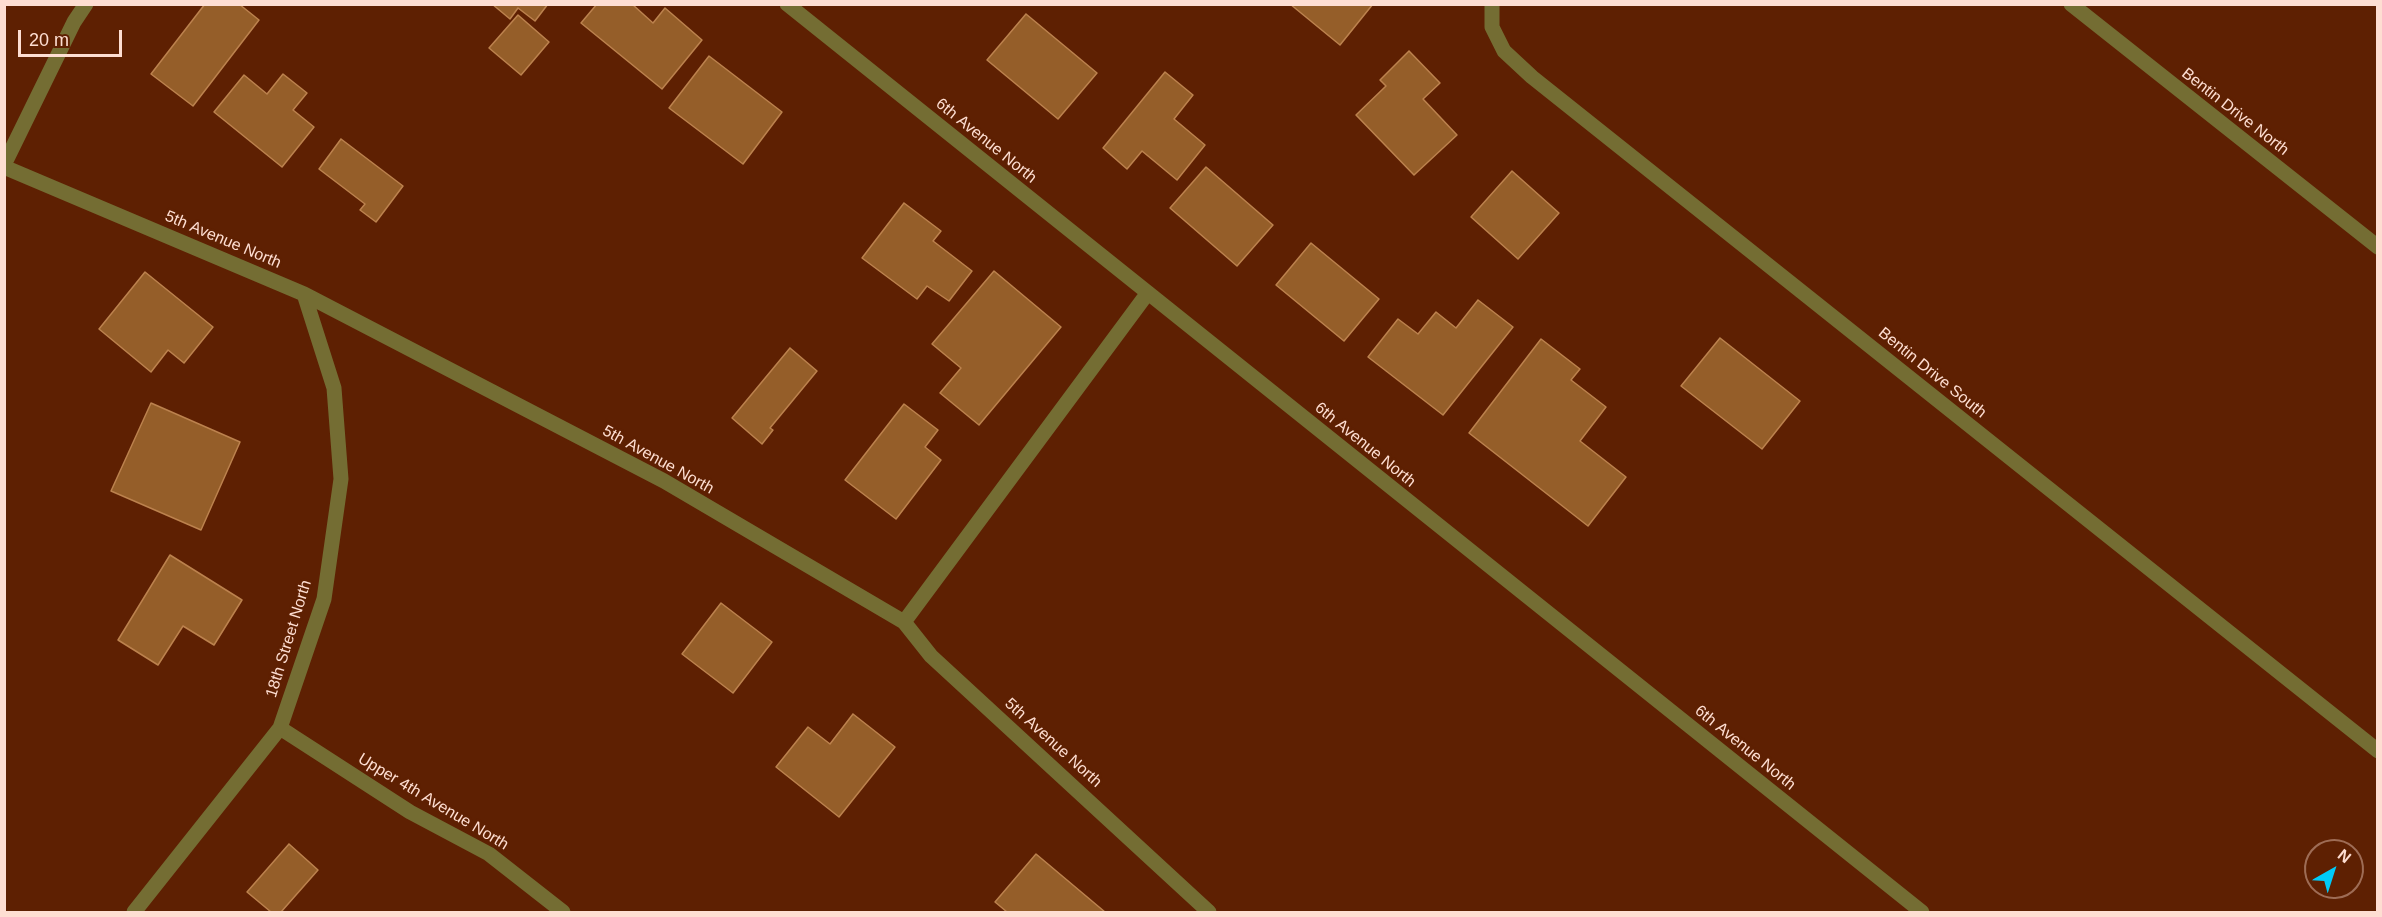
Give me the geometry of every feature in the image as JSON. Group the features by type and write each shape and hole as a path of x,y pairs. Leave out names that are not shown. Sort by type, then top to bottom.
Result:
{"street":[{"path":"4,166 74,22 86,4"},
{"name":"6th Avenue North","path":"788,4 1914,909"},
{"name":"Bentin Drive South","path":"1492,4 1492,27 1504,51 1532,77 2378,751"},
{"name":"Bentin Drive North","path":"2071,4 2378,247"},
{"name":"5th Avenue North","path":"4,166 304,294 664,482 904,622 931,656 1209,912"},
{"name":"18th Street North","path":"134,912 280,728 324,599 341,479 334,388 304,294"},
{"path":"904,622 1147,294"},
{"name":"Upper 4th Avenue North","path":"280,728 410,812 489,854 563,912"}],"building":[{"path":"205,4 239,4 259,20 193,106 151,74"},
{"path":"492,4 548,4 535,21 518,8 510,19"},
{"path":"597,4 632,4 653,23 665,8 702,40 662,89 581,23"},
{"path":"1290,4 1373,4 1340,45"},
{"path":"1026,14 1097,73 1058,119 987,60"},
{"path":"518,15 549,42 521,75 489,48"},
{"path":"1409,51 1440,83 1423,99 1457,135 1414,175 1356,115 1386,86 1380,80"},
{"path":"709,56 782,112 743,164 669,108"},
{"path":"1165,72 1193,95 1174,119 1205,145 1177,180 1142,151 1127,169 1103,148"},
{"path":"283,74 307,93 293,110 314,127 282,167 214,112 244,75 267,94"},
{"path":"341,139 403,186 376,222 360,210 365,204 319,169"},
{"path":"1206,167 1273,225 1237,266 1170,208"},
{"path":"1512,171 1559,213 1518,259 1471,217"},
{"path":"904,203 941,231 933,241 972,271 949,301 927,286 917,299 862,258"},
{"path":"1311,243 1379,299 1344,341 1276,285"},
{"path":"994,271 1061,327 979,425 940,393 961,368 932,344"},
{"path":"145,272 213,327 184,363 168,350 151,372 99,329"},
{"path":"1478,300 1513,327 1443,415 1368,357 1398,319 1418,334 1436,312 1456,328"},
{"path":"1720,338 1800,401 1762,449 1681,386"},
{"path":"1541,339 1580,369 1571,380 1606,407 1580,441 1626,477 1588,526 1469,433"},
{"path":"790,348 817,371 770,428 773,430 762,444 732,418"},
{"path":"151,403 240,442 201,530 111,491"},
{"path":"904,404 938,430 925,447 941,460 896,519 845,480"},
{"path":"170,555 242,600 214,645 183,626 158,665 118,640"},
{"path":"721,603 772,642 733,693 682,654"},
{"path":"853,714 895,747 839,817 776,767 808,727 830,744"},
{"path":"289,844 318,870 281,912 271,912 247,892"},
{"path":"1036,854 1105,912 1007,912 995,902"}]}
